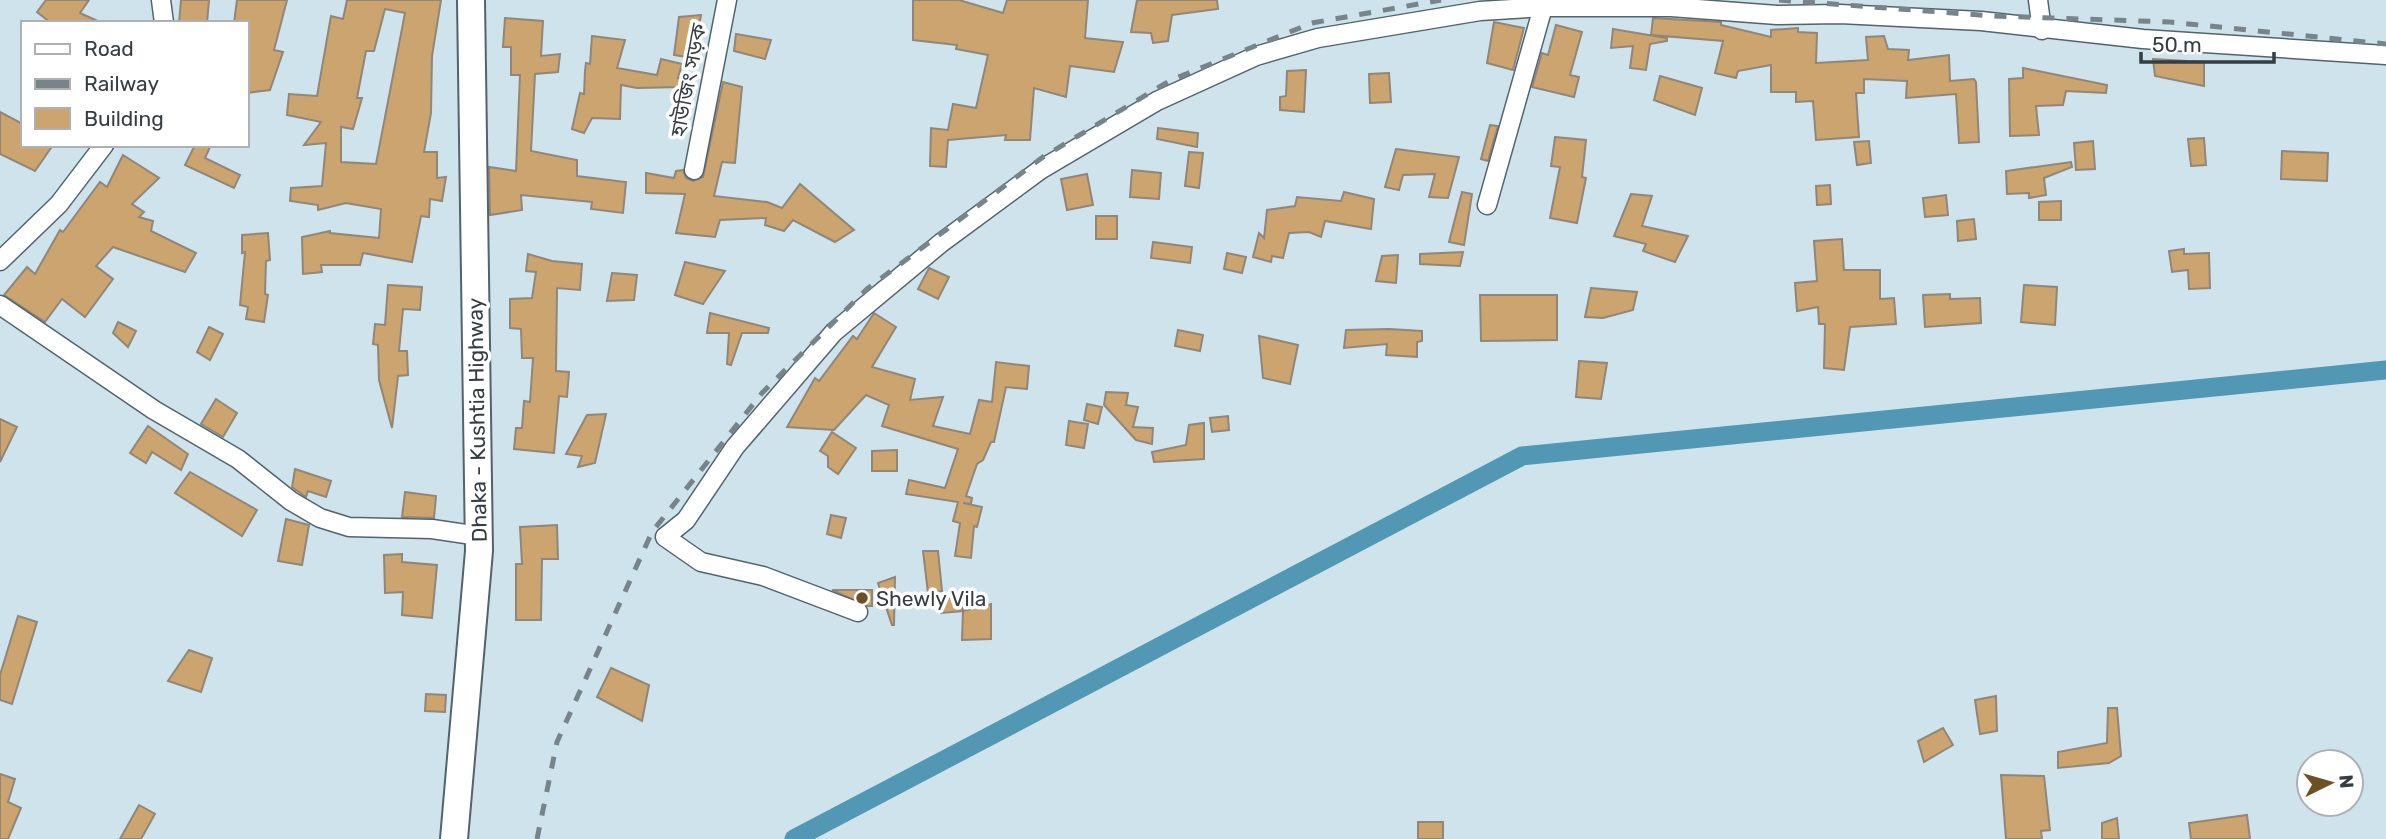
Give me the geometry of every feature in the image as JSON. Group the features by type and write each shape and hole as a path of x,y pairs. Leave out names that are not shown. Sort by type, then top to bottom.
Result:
{"main road":[{"name":"Dhaka - Kushtia Highway","path":"454,839 479,536 471,0"}],"street":[{"name":"হাউজিং সড়ক","path":"694,170 727,0"},
{"path":"2038,0 2042,30"},
{"path":"1487,205 1545,3"},
{"path":"858,612 763,576 702,562 665,537 686,520 701,500 717,470 791,379 856,311 1040,170 1157,101 1256,56 1346,33 1545,3 1671,7 1777,15 1858,14 1981,21 2143,40 2386,55"},
{"path":"0,261 59,204 102,147"},
{"path":"0,305 154,410 238,459 291,501 320,518 349,527 432,529 479,536"}],"building":[{"path":"46,0 89,0 80,13 98,21 48,21 37,12"},
{"path":"181,0 209,0 207,21 179,21"},
{"path":"237,0 287,0 274,50 283,52 270,90 248,93 248,21 234,21"},
{"path":"347,0 441,0 432,56 431,113 424,152 437,152 437,178 446,177 442,201 430,199 429,217 421,216 412,262 363,253 360,265 321,265 322,272 303,274 302,237 330,231 379,238 381,209 346,203 318,210 318,205 290,201 291,188 322,186 326,143 304,145 321,122 287,115 289,94 317,96 331,16 343,19","holes":["385,9 405,13 376,164 341,162 341,127 353,129 362,98 357,98 366,51 374,51"]},
{"path":"913,0 959,0 1003,13 1007,0 1088,0 1085,38 1123,42 1114,72 1070,66 1066,97 1034,88 1030,140 1005,140 1006,135 948,140 946,167 930,166 931,128 948,130 953,104 976,108 988,55 956,49 957,45 913,40"},
{"path":"1137,0 1217,0 1218,9 1172,15 1168,41 1153,43 1151,33 1131,32"},
{"path":"701,15 693,58 674,55 679,17"},
{"path":"505,18 543,21 541,56 560,54 558,72 535,74 531,151 577,160 577,176 626,182 623,213 591,209 592,202 521,195 522,210 490,215 489,167 516,171 520,75 511,75 511,47 503,47"},
{"path":"1653,18 1721,22 1721,25 1771,37 1771,30 1798,28 1798,32 1817,33 1816,63 1868,60 1866,37 1884,36 1888,49 1909,50 1908,60 1949,55 1950,81 1974,79 1976,82 1979,142 1959,143 1956,94 1906,98 1907,81 1864,79 1864,93 1856,93 1859,137 1816,140 1813,101 1796,102 1796,92 1771,92 1771,65 1738,71 1736,78 1715,73 1723,41 1651,35"},
{"path":"1494,22 1524,28 1513,70 1487,63"},
{"path":"1556,25 1582,32 1570,75 1579,77 1574,97 1532,87 1542,53 1548,55"},
{"path":"1613,29 1667,38 1667,41 1650,44 1646,70 1630,68 1633,46 1611,48"},
{"path":"736,34 771,40 765,59 734,51"},
{"path":"592,36 625,40 617,68 657,75 661,59 682,64 678,78 682,78 682,87 637,88 621,85 620,119 592,118 584,133 572,129 580,93 584,94 586,63 590,64"},
{"path":"2153,59 2204,62 2204,86 2155,76"},
{"path":"2023,68 2107,85 2106,93 2066,91 2063,105 2036,106 2039,135 2010,136 2009,79 2023,78"},
{"path":"1306,70 1304,112 1280,110 1280,97 1286,96 1287,71"},
{"path":"1389,73 1391,102 1370,103 1369,74"},
{"path":"1660,76 1702,88 1695,115 1654,100"},
{"path":"723,82 742,87 735,163 722,162 714,196 767,202 782,208 800,184 854,230 835,242 793,220 784,231 765,225 766,218 720,220 715,237 676,233 685,194 646,193 646,173 674,178 676,171 683,170 686,178 693,181 703,177"},
{"path":"0,112 21,123 21,147 52,147 35,171 0,154"},
{"path":"1490,125 1498,126 1488,161 1481,159"},
{"path":"1158,128 1198,133 1197,147 1157,139"},
{"path":"1555,137 1586,140 1582,177 1586,178 1577,223 1550,218 1560,167 1551,166"},
{"path":"2204,138 2206,165 2191,166 2188,139"},
{"path":"1869,141 1871,163 1857,165 1854,142"},
{"path":"2093,141 2095,169 2076,170 2074,143"},
{"path":"194,147 210,147 205,158 240,175 234,188 185,165"},
{"path":"1396,149 1459,157 1448,198 1429,197 1435,174 1403,175 1399,190 1385,187"},
{"path":"2282,151 2328,153 2327,181 2281,179"},
{"path":"1189,152 1203,153 1199,188 1185,186"},
{"path":"123,155 159,178 132,204 144,212 139,217 153,221 151,231 196,253 185,272 113,247 96,266 113,279 85,317 62,299 45,322 4,295 27,267 35,274 60,230 63,232 100,182 107,187"},
{"path":"2071,162 2072,167 2044,178 2046,195 2029,198 2029,193 2007,194 2006,171"},
{"path":"1132,170 1161,173 1159,199 1130,197"},
{"path":"1087,174 1093,205 1067,210 1061,179"},
{"path":"1830,185 1831,204 1817,205 1816,186"},
{"path":"1344,192 1374,199 1371,229 1325,221 1321,237 1309,232 1289,233 1283,258 1272,256 1271,262 1253,257 1259,233 1264,238 1267,210 1295,206 1297,197 1341,201"},
{"path":"1462,192 1472,194 1464,245 1449,242"},
{"path":"1631,194 1652,196 1642,226 1688,236 1675,262 1643,251 1646,244 1614,236"},
{"path":"1946,195 1948,215 1925,217 1923,198"},
{"path":"2061,201 2061,220 2039,220 2039,202"},
{"path":"1096,216 1117,216 1117,239 1096,239"},
{"path":"1974,219 1976,239 1958,241 1957,221"},
{"path":"268,233 270,260 266,261 265,294 268,295 264,322 246,319 248,307 240,305 245,252 242,253 242,235"},
{"path":"1842,239 1844,270 1880,270 1880,299 1894,298 1896,324 1850,327 1844,370 1824,368 1825,324 1819,324 1818,307 1797,311 1795,283 1817,281 1814,241"},
{"path":"1153,242 1192,247 1190,263 1151,258"},
{"path":"2184,249 2184,254 2209,253 2210,288 2189,289 2188,270 2172,272 2169,251"},
{"path":"1463,252 1460,266 1420,264 1420,254"},
{"path":"1227,253 1246,257 1242,273 1224,269"},
{"path":"528,254 552,261 582,264 580,290 557,288 556,371 569,372 567,397 559,396 554,453 514,449 516,428 522,428 524,401 530,402 533,358 522,358 521,329 510,328 510,299 532,298 536,272 526,271"},
{"path":"1398,255 1396,283 1376,281 1382,256"},
{"path":"685,262 725,271 703,304 675,295"},
{"path":"929,268 949,277 938,299 918,289"},
{"path":"612,273 637,275 634,300 607,301"},
{"path":"388,285 422,287 420,310 403,309 399,351 407,351 408,375 398,376 392,428 379,380 378,345 373,344 375,324 385,325"},
{"path":"2024,285 2057,287 2055,325 2021,322"},
{"path":"1591,288 1637,292 1633,310 1603,318 1585,317"},
{"path":"1950,294 1950,299 1980,298 1981,323 1925,327 1923,295"},
{"path":"1480,295 1557,295 1557,340 1481,341"},
{"path":"710,313 769,328 768,333 742,333 731,365 727,364 729,333 707,333"},
{"path":"874,313 896,327 872,367 915,379 910,400 943,397 933,426 970,434 979,400 992,402 996,362 1029,366 1027,389 1006,387 994,442 991,442 983,460 977,464 966,496 972,498 971,504 963,503 982,507 977,527 974,526 971,558 955,556 960,523 953,521 958,502 906,494 909,480 945,488 958,449 882,426 889,405 866,395 834,430 787,427 815,378 819,381 853,336 857,339"},
{"path":"118,322 136,331 128,347 113,333"},
{"path":"209,327 223,334 210,360 197,352"},
{"path":"1178,330 1203,335 1200,351 1175,346"},
{"path":"1346,330 1422,331 1422,341 1417,342 1417,357 1386,355 1387,344 1344,348"},
{"path":"1259,336 1298,345 1290,384 1263,378"},
{"path":"1579,361 1607,363 1601,399 1576,397"},
{"path":"1106,392 1128,393 1126,405 1138,407 1133,427 1153,428 1152,444 1136,440 1104,405"},
{"path":"216,399 237,413 223,437 201,424"},
{"path":"1087,404 1102,407 1098,424 1084,420"},
{"path":"606,414 595,463 578,467 582,456 566,454 587,415"},
{"path":"1228,416 1229,430 1212,432 1210,418"},
{"path":"0,419 17,427 0,462"},
{"path":"1069,421 1088,424 1084,448 1066,445"},
{"path":"1204,423 1204,459 1154,462 1152,452 1186,445 1189,425"},
{"path":"148,426 188,454 181,470 152,452 146,463 130,453"},
{"path":"832,432 856,448 838,474 828,467 828,456 820,451"},
{"path":"897,450 897,471 872,471 872,451"},
{"path":"295,469 331,481 326,497 308,491 306,497 292,487"},
{"path":"190,472 257,510 242,536 175,493"},
{"path":"405,492 436,496 434,518 402,517"},
{"path":"831,515 846,518 841,538 827,534"},
{"path":"286,519 309,525 302,565 278,561"},
{"path":"557,525 558,559 542,559 541,620 516,620 516,564 522,564 520,527"},
{"path":"923,551 938,551 942,591 928,593"},
{"path":"402,554 402,562 437,565 432,618 402,615 403,592 385,593 384,555"},
{"path":"895,577 894,625 892,625 878,583"},
{"name":"Shewly Vila","path":"832,590 872,590 872,606 867,606"},
{"path":"961,597 963,611 941,613 940,598"},
{"path":"991,604 991,639 962,640 963,611"},
{"path":"18,616 37,622 12,704 0,700 0,675"},
{"path":"189,650 212,658 201,692 168,681"},
{"path":"611,668 649,685 642,721 597,697"},
{"path":"426,694 446,695 445,712 425,711"},
{"path":"1996,696 1997,731 1980,734 1975,700"},
{"path":"2108,708 2117,708 2121,756 2109,763 2058,768 2058,752 2107,743"},
{"path":"1943,728 1953,745 1924,762 1918,741"},
{"path":"0,774 15,779 8,802 21,808 8,839 0,839"},
{"path":"2001,775 2044,776 2050,830 2041,831 2042,839 2006,839"},
{"path":"139,805 155,814 141,839 120,839"},
{"path":"2247,815 2250,839 2191,839 2189,823"},
{"path":"2117,818 2119,839 2102,839 2102,823"},
{"path":"1418,822 1443,822 1443,839 1418,839"}],"waterway":[{"path":"794,839 1522,456 2386,370"}],"railway":[{"path":"537,839 557,742 652,532 762,393 867,289 1043,157 1171,80 1312,23 1441,0"},
{"path":"1779,0 1993,16 2170,22 2386,44"}],"place":[{"name":"Shewly Vila","path":"862,598"}]}
